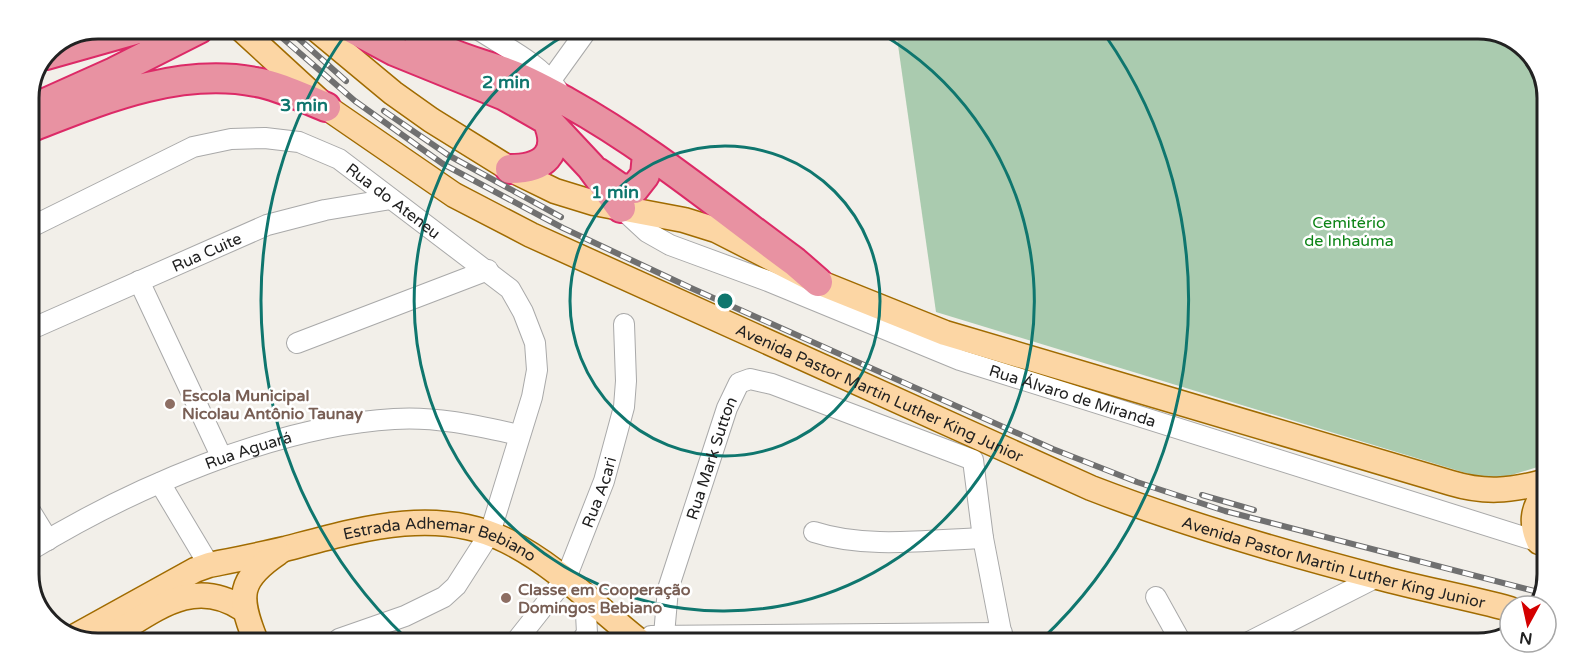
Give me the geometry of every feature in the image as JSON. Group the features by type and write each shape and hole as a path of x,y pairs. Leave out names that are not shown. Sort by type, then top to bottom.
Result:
{"highway":[{"path":"64,50 103,39"},
{"path":"40,91 153,39"},
{"path":"39,106 114,72 179,39"},
{"path":"372,39 394,51 505,96 555,101"},
{"path":"391,39 437,69"},
{"path":"426,39 437,48 457,58 506,72"},
{"path":"456,39 506,72 647,153 795,262 818,282"},
{"path":"39,124 143,88 194,79 215,78 258,82 326,107"},
{"path":"555,101 591,167 621,208"},
{"path":"510,169 534,167 548,157 555,101"},
{"path":"591,167 614,185 627,190 634,189 645,175 647,153"}],"main road":[{"name":"Avenida Pastor Martin Luther King Junior","path":"251,39 282,70 326,107 454,195 531,235 1091,488 1205,528 1377,577 1498,606"},
{"path":"328,39 393,93 431,120 510,169 555,191 621,208 684,220 716,230 818,282 945,333 1473,490 1511,490 1537,484"},
{"path":"1537,504 1533,518 1533,528 1537,536"},
{"name":"Estrada Adhemar Bebiano","path":"84,631 208,565 354,531 403,524 452,524 490,533 566,578 629,633"},
{"name":"Estrada Adhemar Bebiano","path":"243,609 246,586 252,574 283,549"},
{"path":"117,633 171,602 189,595 220,596 243,609 253,633"}],"street":[{"path":"488,39 555,101 583,39"},
{"name":"Rua do Ateneu","path":"39,223 183,152 231,139 265,138 299,142 339,159 488,270 510,290 523,312 536,343 537,370 532,397 490,533 456,585 444,597 405,616 356,633"},
{"name":"Rua Cuite","path":"39,326 267,225 293,216 391,199"},
{"name":"Rua Álvaro de Miranda","path":"621,208 647,232 670,245 768,281 960,360 1537,542"},
{"path":"297,343 488,270"},
{"path":"139,281 222,458"},
{"name":"Rua Acari","path":"523,633 566,578 604,481 624,407 626,381 624,324"},
{"name":"Rua Mark Sutton","path":"674,633 668,589 727,408 740,383 750,379 772,384 973,460 983,538"},
{"name":"Rua Aguará","path":"39,545 160,483 222,458 292,437 340,426 393,419 437,419 519,435"},
{"path":"160,483 208,565"},
{"path":"39,525 48,540"},
{"path":"814,532 844,540 869,541 983,538 1001,633"},
{"path":"1267,633 1377,577"},
{"path":"1156,597 1176,633"},
{"path":"587,633 586,614 594,603"}],"green space":[{"name":"Cemitério de Inhaúma","path":"897,39 1478,39 1489,40 1514,51 1525,62 1534,79 1537,95 1537,467 1492,481 936,312"}],"railway":[{"path":"284,39 355,101 443,164 563,228 691,288 1053,449 1137,482 1225,511 1534,591"},
{"path":"299,39 346,81"},
{"path":"384,111 448,155 561,217"},
{"path":"1202,495 1254,510"}],"place":[{"name":"Escola Municipal Nicolau Antônio Taunay","path":"170,404"},
{"name":"Classe em Cooperação Domingos Bebiano","path":"506,598"}]}
